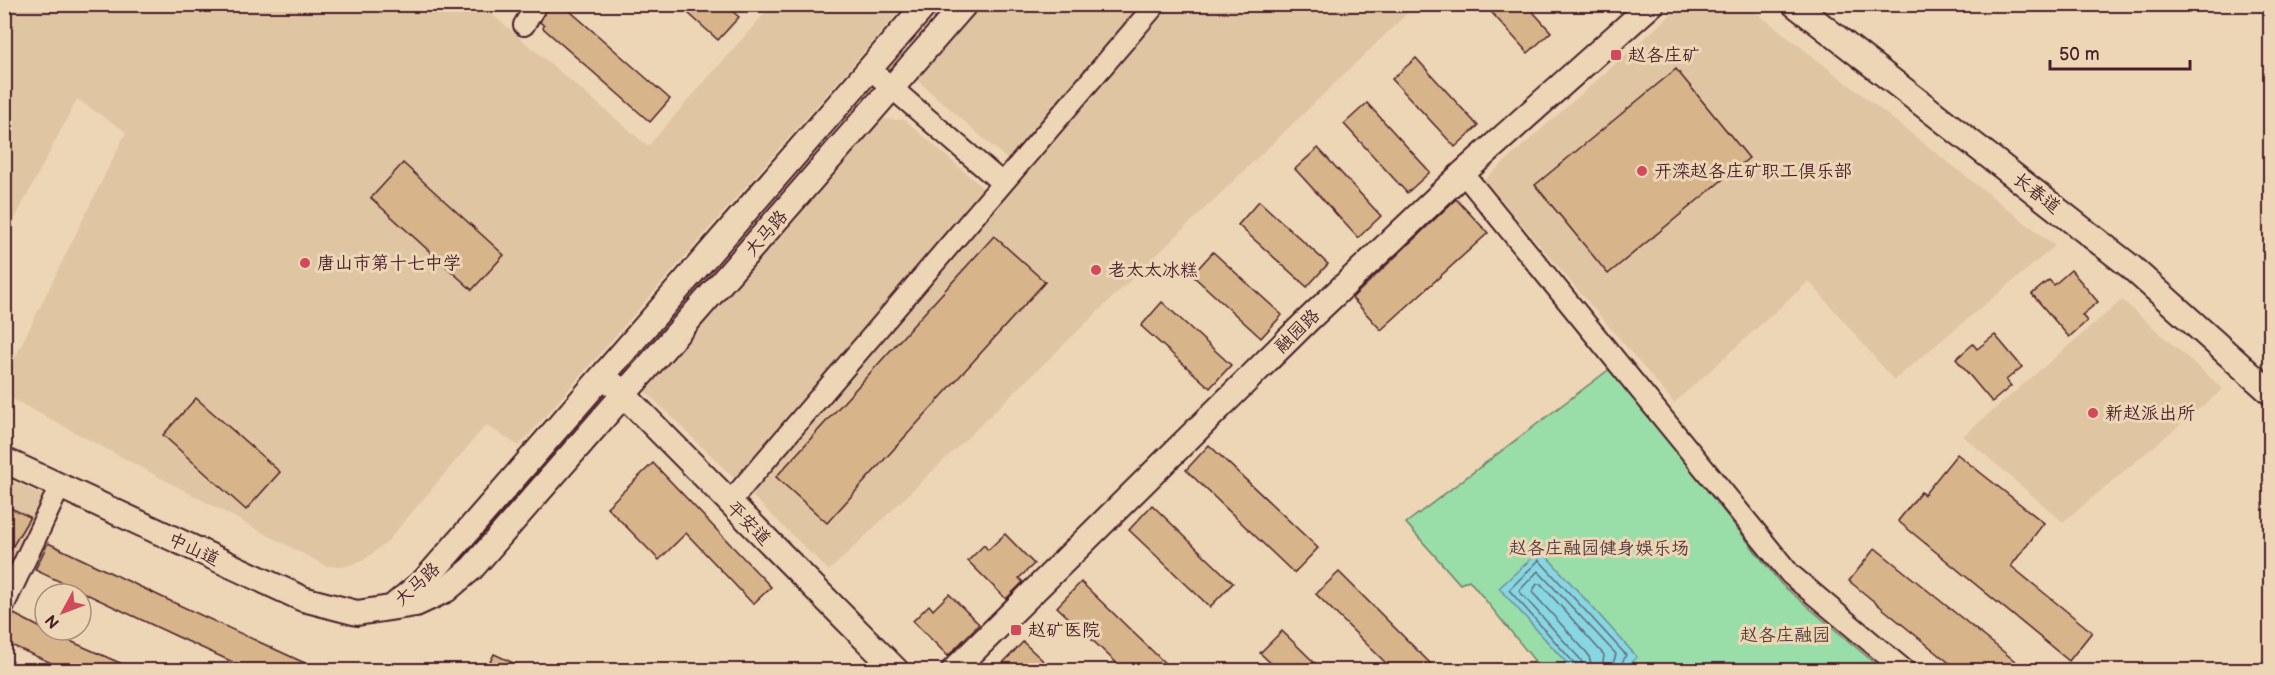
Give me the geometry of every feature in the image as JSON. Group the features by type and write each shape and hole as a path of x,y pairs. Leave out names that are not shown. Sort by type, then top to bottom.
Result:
{"street":[{"path":"524,25 537,4"},
{"name":"大马路","path":"390,609 425,580 926,4"},
{"name":"大马路","path":"390,609 416,604 446,590 472,568 965,4"},
{"path":"729,503 1156,4"},
{"name":"融园路","path":"954,670 1309,319 1463,173 1652,4"},
{"name":"长春道","path":"1794,4 2131,267 2271,392"},
{"path":"870,69 1002,183"},
{"path":"1463,173 1790,574 1904,670"},
{"name":"平安道","path":"606,374 623,396 896,670"},
{"name":"中山道","path":"4,460 303,599 357,613 390,609"},
{"path":"4,605 60,486"}],"shaded area":[{"name":"唐山市第十七中学","path":"5,5 481,5 648,146 772,5 905,5 519,446 486,425 386,543 364,560 343,567 326,566 5,395 5,378 126,132 77,99 5,238"},
{"path":"981,5 1416,5 829,571 643,389 877,119 905,120 991,195 1016,167 916,79"},
{"name":"开滦赵各庄矿职工俱乐部","path":"1682,5 1747,5 2055,246 1894,380 1809,281 1674,403 1484,180"},
{"name":"新赵派出所","path":"2122,300 2223,389 2063,522 1963,436"},
{"path":"5,477 44,496 5,587"}],"green space":[{"name":"赵各庄融园健身娱乐场","path":"1611,368 1781,584 1883,670 1542,670 1469,580 1460,584 1406,523"}],"water":[{"path":"1541,550 1637,657 1622,670 1573,670 1499,588"}],"building":[{"path":"549,4 562,4 670,99 650,122 543,28 540,22"},
{"path":"678,4 724,4 739,17 718,40"},
{"path":"1484,4 1526,4 1551,32 1528,53"},
{"path":"1416,58 1478,126 1455,147 1392,79"},
{"name":"开滦赵各庄矿职工俱乐部","path":"1676,69 1749,158 1608,274 1535,185"},
{"path":"1367,103 1430,172 1407,193 1344,124"},
{"path":"1318,148 1381,216 1358,238 1295,169"},
{"path":"403,163 504,255 472,290 371,198"},
{"path":"1456,199 1488,233 1381,330 1352,298"},
{"path":"1259,201 1328,264 1307,287 1238,225"},
{"path":"994,236 1045,282 827,523 776,477"},
{"path":"1213,252 1282,315 1261,338 1192,275"},
{"path":"2071,270 2098,302 2082,315 2087,321 2069,337 2032,294 2049,280 2054,285"},
{"path":"1162,302 1231,365 1210,388 1141,326"},
{"path":"1995,335 2022,367 2006,380 2011,386 1992,402 1956,359 1973,344 1977,349"},
{"path":"196,398 280,472 246,510 163,435"},
{"path":"1209,445 1318,548 1294,573 1186,470"},
{"path":"1957,454 2044,523 2011,566 2092,632 2069,661 1898,521 1921,492 1924,495"},
{"path":"653,463 771,587 753,604 686,533 659,560 607,507"},
{"path":"4,505 30,517 4,561"},
{"path":"1152,505 1233,583 1210,607 1129,530"},
{"path":"1005,534 1034,564 1019,578 1023,582 1006,599 968,561 984,545 988,550"},
{"path":"48,543 320,670 250,670 93,597 93,582 61,582 35,570"},
{"path":"1875,548 2026,670 1958,670 1849,581"},
{"path":"1339,572 1437,670 1393,670 1316,594"},
{"path":"1081,582 1172,670 1124,670 1057,607"},
{"path":"949,594 979,624 948,656 913,621 929,605 933,610"},
{"path":"14,614 33,624 33,642 72,642 136,670 67,670 4,642 4,635"},
{"path":"1282,631 1322,670 1278,670 1260,653"},
{"path":"1023,642 1053,670 996,670"},
{"path":"494,654 529,670 486,670"}],"place":[{"name":"赵各庄矿","path":"1616,55"},
{"name":"开滦赵各庄矿职工俱乐部","path":"1642,171"},
{"name":"唐山市第十七中学","path":"305,263"},
{"name":"老太太冰糕","path":"1096,270"},
{"name":"新赵派出所","path":"2093,413"},
{"name":"赵矿医院","path":"1016,630"}],"park label":[{"name":"赵各庄融园","path":"1785,635"}]}
